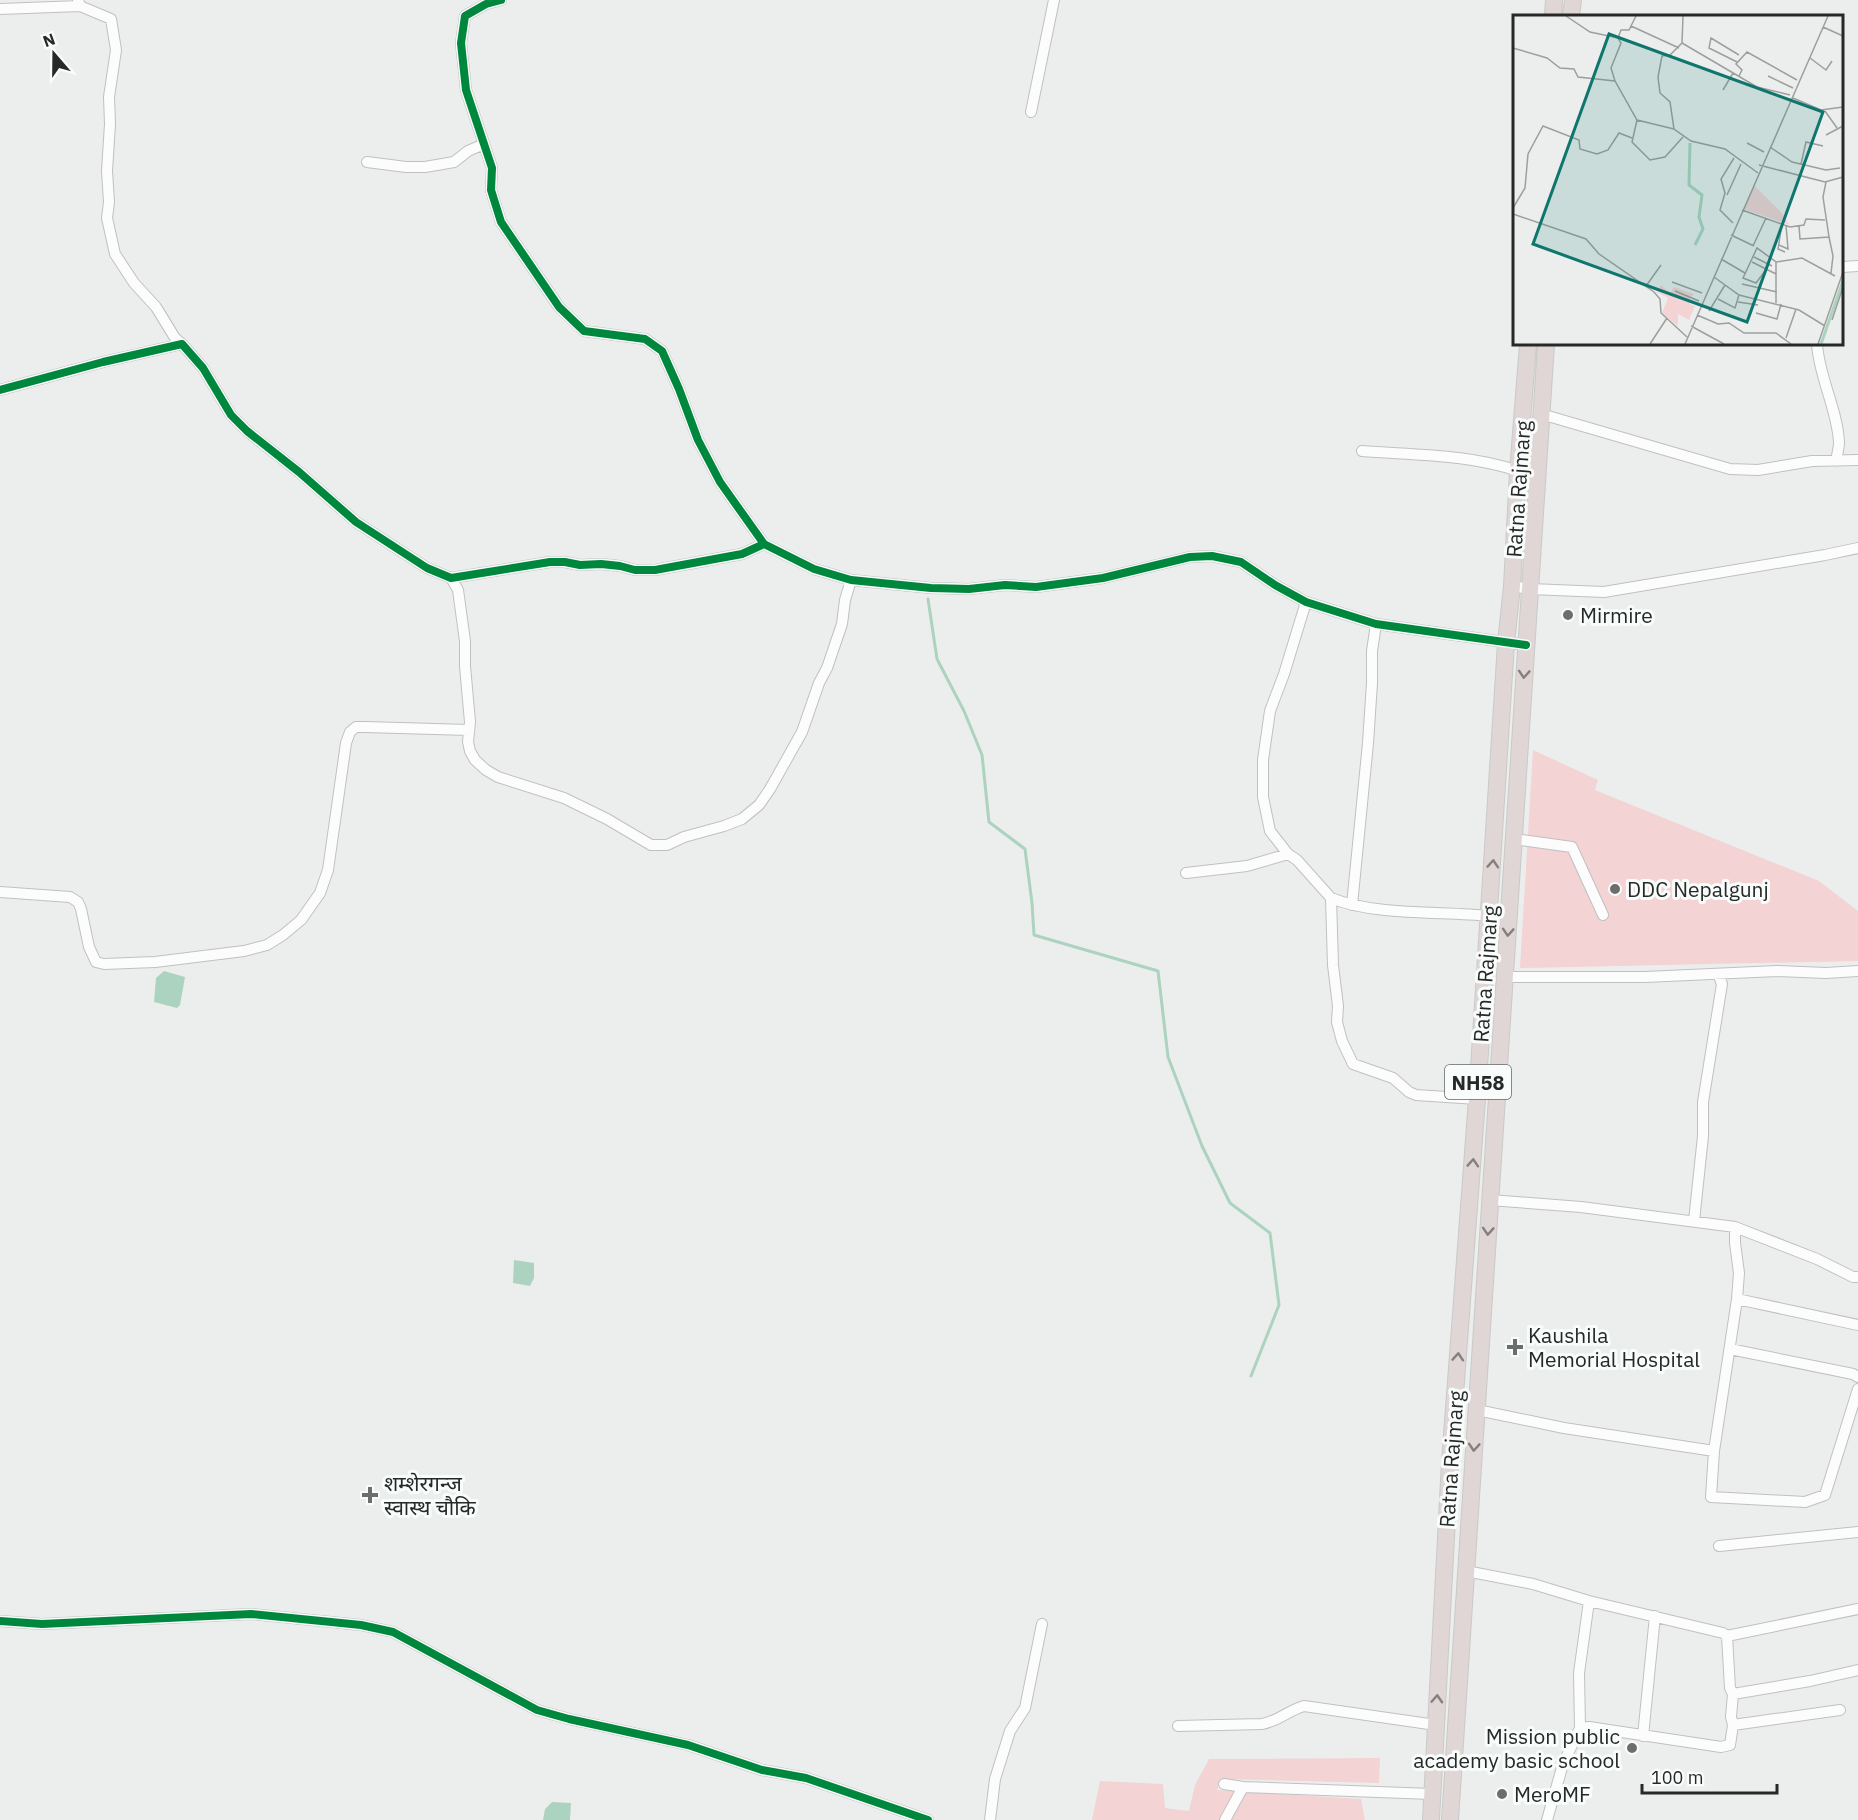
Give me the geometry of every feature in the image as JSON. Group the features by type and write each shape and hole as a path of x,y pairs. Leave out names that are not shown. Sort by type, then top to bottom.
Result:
{"highway":[{"path":"1553,15 1554,0"},
{"path":"1572,15 1573,0"},
{"name":"Ratna Rajmarg","path":"1431,1820 1450,1462 1528,345"},
{"name":"Ratna Rajmarg","path":"1451,1820 1546,345"}],"street":[{"path":"501,0 486,4 465,16 460,43 466,90 492,168 491,190 501,222 559,307 584,331 645,339 662,351 698,440 720,482 764,544 814,569 851,580 931,588 969,589 1005,585 1036,587 1103,578 1190,558 1212,556 1241,562 1306,602 1376,624 1526,645"},
{"path":"1032,112 1054,0"},
{"path":"0,9 79,3 111,19 116,50 109,98 107,218 115,254 134,283 156,307 175,338 203,368 231,415 247,432 299,472 356,522 427,568 451,578 550,562 579,565 601,564 635,570 656,570 742,554 764,544"},
{"path":"367,162 425,167 454,162 468,151 484,144"},
{"path":"1843,267 1858,266"},
{"path":"0,390 103,362 182,344"},
{"path":"1817,345 1818,361 1836,423 1839,444 1836,461"},
{"path":"1541,414 1730,469 1758,470 1812,461 1858,460"},
{"path":"1362,451 1452,458 1504,466 1518,471"},
{"path":"1512,586 1530,589 1604,592 1858,548"},
{"path":"451,578 458,590 465,641 470,751 475,760 498,777 564,798 651,844 667,845 684,837 742,819 759,805 775,782 802,732 811,703 827,668 842,624 845,600 851,580"},
{"path":"1306,602 1270,711 1263,760 1263,797 1270,831 1288,854 1297,860 1331,898 1352,905 1378,909 1489,916"},
{"path":"1352,905 1368,743 1372,651 1376,624"},
{"path":"0,892 69,897 78,902 89,947 96,962 104,964 155,962 244,951 267,945 301,920 320,893 328,870 336,803 350,732 356,728 365,727 469,730"},
{"path":"1514,839 1572,848 1603,915"},
{"path":"1186,873 1247,866 1288,854"},
{"path":"1331,898 1337,1022 1342,1041 1353,1064 1393,1078 1416,1095 1477,1099"},
{"path":"1505,977 1858,971"},
{"path":"1694,1221 1703,1136 1703,1102 1722,984 1718,974"},
{"path":"1491,1200 1581,1207 1735,1227 1858,1277"},
{"path":"1735,1227 1739,1273 1737,1299 1714,1451 1711,1497 1805,1502 1825,1495 1858,1389"},
{"path":"1737,1299 1858,1325"},
{"path":"1730,1349 1853,1374 1858,1377"},
{"path":"1477,1410 1564,1428 1714,1451"},
{"path":"1719,1546 1858,1532"},
{"path":"1467,1570 1533,1584 1589,1601 1727,1635 1858,1609"},
{"path":"1547,1820 1563,1764 1580,1728 1579,1673 1589,1601"},
{"path":"0,1621 42,1624 251,1614 361,1625 393,1632 537,1710 688,1745 762,1770 806,1778 928,1820"},
{"path":"1643,1736 1655,1616"},
{"path":"990,1820 995,1779 1010,1731 1025,1708 1042,1624"},
{"path":"1580,1728 1589,1727 1721,1747 1730,1745 1733,1725 1731,1717 1733,1694 1730,1688 1727,1635"},
{"path":"1733,1694 1858,1670"},
{"path":"1178,1726 1262,1724 1274,1722 1290,1710 1304,1706 1436,1725"},
{"path":"1733,1725 1840,1710"},
{"path":"1224,1784 1243,1787 1432,1794"},
{"path":"1225,1820 1243,1787"}],"shaded area":[{"path":"1533,750 1598,780 1595,790 1819,881 1858,911 1858,961 1520,968"},
{"path":"164,971 185,977 180,1005 177,1008 154,1002 156,978"},
{"path":"514,1260 534,1263 534,1278 530,1286 513,1283"},
{"path":"1380,1758 1379,1783 1221,1779 1217,1790 1361,1799 1365,1820 1092,1820 1100,1781 1163,1784 1165,1808 1189,1811 1195,1785 1209,1759"},
{"path":"552,1802 571,1803 570,1820 543,1820 545,1809"}],"waterway":[{"path":"928,599 937,659 964,711 982,755 989,822 1025,849 1034,935 1158,971 1168,1057 1202,1146 1230,1203 1270,1233 1279,1305 1251,1376"}],"cycle path":[{"path":"501,0 486,4 465,16 461,43 466,90 492,168 491,190 501,222 559,307 584,331 645,339 662,351 698,440 720,482 764,544 814,569 851,580 931,588 969,589 1005,585 1036,587 1103,578 1190,557 1212,556 1241,562 1306,602 1376,624 1526,645"},
{"path":"0,390 103,362 182,344 203,368 231,415 247,431 299,472 356,522 427,568 451,578 550,562 580,565 601,564 635,570 655,570 742,554 764,544"},
{"path":"0,1621 42,1624 251,1614 361,1625 393,1632 537,1710 688,1745 762,1770 806,1778 928,1820"}],"place":[{"name":"Mirmire","path":"1568,615"},
{"name":"DDC Nepalgunj","path":"1615,889"},
{"name":"Kaushila Memorial Hospital","path":"1515,1347"},
{"name":"शम्शेरगन्ज स्वास्थ चौकि","path":"370,1495"},
{"name":"Mission public academy basic school","path":"1632,1748"},
{"name":"MeroMF","path":"1502,1794"}]}
